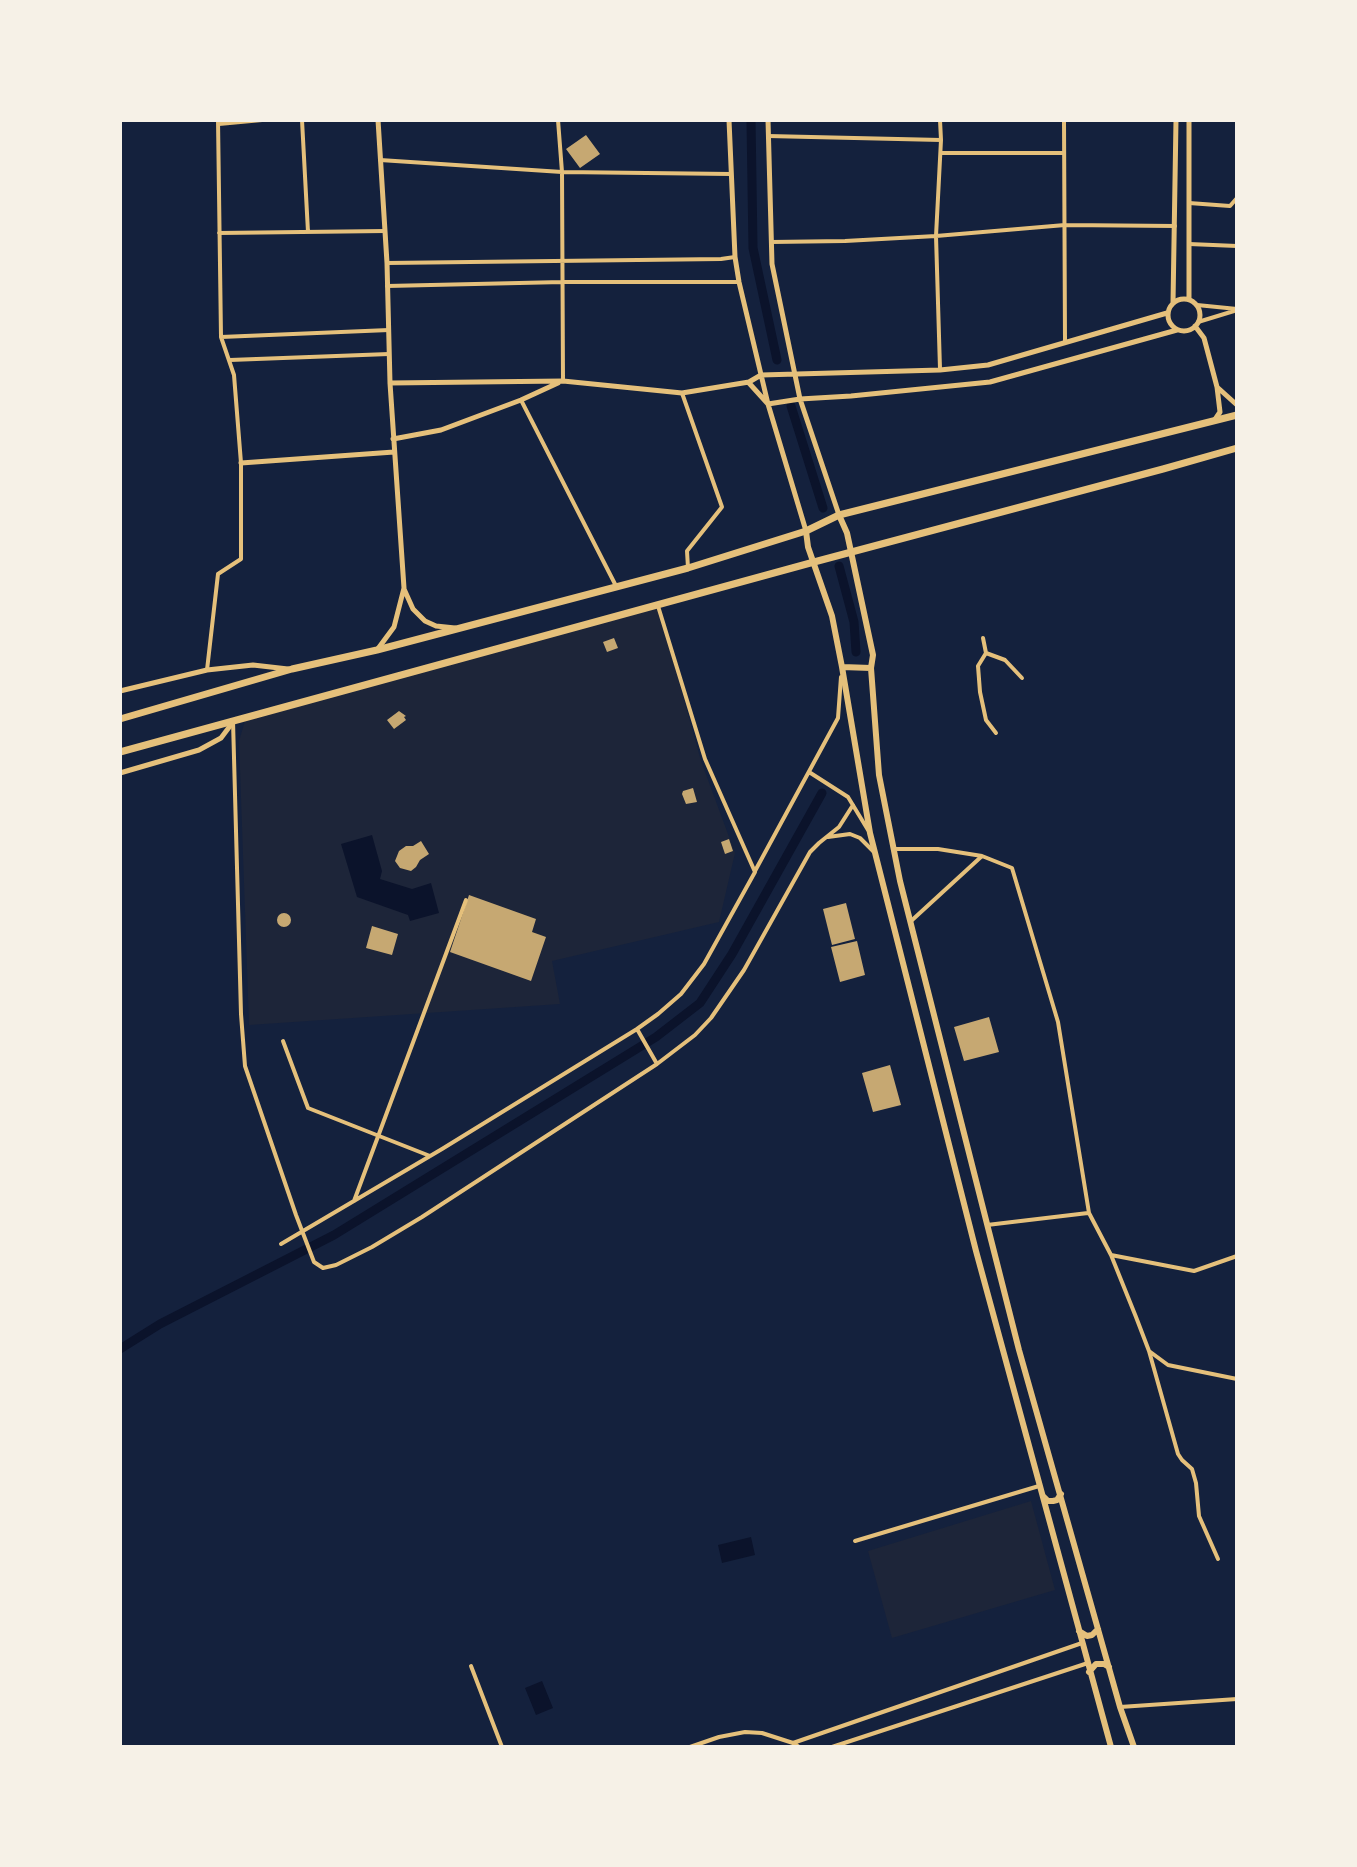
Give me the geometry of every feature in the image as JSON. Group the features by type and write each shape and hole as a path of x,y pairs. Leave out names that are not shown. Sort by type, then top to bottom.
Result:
{"highway":[{"path":"120,719 292,669 377,650 688,568 806,531 839,515 1237,415"},
{"path":"120,752 1237,448"}],"main road":[{"path":"839,515 847,533 873,655 871,668 879,775 910,922 1019,1350 1134,1747"},
{"path":"806,531 808,547 832,616 875,854 972,1236 1111,1747"},
{"path":"842,667 871,668"},
{"path":"1040,1489 1048,1501 1057,1500 1061,1494"},
{"path":"1079,1631 1087,1636 1098,1629"},
{"path":"1089,1672 1096,1664 1109,1667"}],"street":[{"path":"207,670 218,574 241,559 241,463 234,375 221,337 218,122 262,120"},
{"path":"302,120 308,232"},
{"path":"377,650 394,627 404,588 393,439 378,120"},
{"path":"558,120 562,172 563,381"},
{"path":"729,120 735,257 739,282 768,404 806,531"},
{"path":"768,120 772,264 800,399 839,515"},
{"path":"940,120 936,236 940,370"},
{"path":"1064,120 1065,342"},
{"path":"1173,303 1176,120"},
{"path":"1189,120 1189,299"},
{"path":"768,136 941,140"},
{"path":"941,153 1063,153"},
{"path":"380,160 562,172 731,174"},
{"path":"1189,203 1230,206 1237,198"},
{"path":"771,242 936,236 1065,225 1175,226"},
{"path":"219,233 385,231"},
{"path":"1189,244 1237,246"},
{"path":"387,263 735,257"},
{"path":"387,286 739,282"},
{"path":"390,383 563,381 682,393 749,382 761,375 940,370 988,365 1167,313 1173,303 1180,299 1189,299 1197,305 1237,310"},
{"path":"1197,305 1200,313 1197,324 1204,338 1217,387 1220,412 1214,421"},
{"path":"768,404 990,382 1177,330 1187,331 1197,324 1237,310"},
{"path":"1167,313 1177,330"},
{"path":"221,337 389,330"},
{"path":"230,360 389,354"},
{"path":"393,439 441,430 563,381"},
{"path":"749,382 768,404"},
{"path":"1217,387 1237,405"},
{"path":"682,393 722,507 687,551 688,568"},
{"path":"521,400 616,586"},
{"path":"241,463 394,452"},
{"path":"404,588 413,609 425,621 458,629"},
{"path":"658,606 705,759 755,872"},
{"path":"983,638 986,653 978,666 980,692 986,720 996,733"},
{"path":"986,653 1005,660 1022,678"},
{"path":"120,691 207,670 253,665 292,669"},
{"path":"281,1244 637,1029 681,994 704,964 838,718 842,667"},
{"path":"120,773 199,750 221,738 233,721"},
{"path":"233,721 245,1066 314,1262 323,1268 372,1247 422,1217 657,1064 695,1035 711,1018 744,970 810,852 839,827 853,805"},
{"path":"809,772 848,797 870,833"},
{"path":"826,837 850,834 860,838 875,854"},
{"path":"894,849 938,849 982,856 1012,868 1058,1022 1089,1213 1111,1255 1149,1351 1178,1454 1192,1469 1199,1516 1218,1559"},
{"path":"910,922 982,856"},
{"path":"354,1201 466,900"},
{"path":"637,1029 657,1064"},
{"path":"283,1041 308,1108 430,1156"},
{"path":"987,1225 1089,1213"},
{"path":"1111,1255 1194,1271 1237,1256"},
{"path":"1149,1351 1168,1365 1237,1379"},
{"path":"855,1541 1040,1489"},
{"path":"793,1743 1082,1643"},
{"path":"832,1747 1088,1663"},
{"path":"471,1666 502,1747"},
{"path":"1120,1707 1237,1699"},
{"path":"690,1747 745,1732 762,1733 799,1747"}],"shaded area":[{"path":"658,606 701,761 735,853 719,922 552,961 560,1004 249,1025 239,741 245,721"},
{"path":"372,835 382,871 380,879 412,889 431,883 439,913 410,921 408,915 357,897 341,844"},
{"path":"1031,1501 1055,1590 892,1638 868,1551"},
{"path":"751,1537 755,1555 722,1563 718,1545"},
{"path":"542,1681 553,1708 536,1715 525,1688"}],"building":[{"path":"586,135 600,154 580,168 566,149"},
{"path":"614,638 618,648 607,652 603,642"},
{"path":"399,711 406,716 406,720 394,729 387,720"},
{"path":"693,788 697,802 686,804 683,791"},
{"path":"729,839 733,851 725,854 721,842"},
{"path":"421,841 429,854 411,871 400,868 395,861 399,851"},
{"path":"469,895 536,919 532,932 546,937 531,981 450,952"},
{"path":"846,903 855,939 832,945 823,909"},
{"path":"284,913 291,920 284,927 277,920"},
{"path":"372,926 398,934 392,955 366,948"},
{"path":"857,941 865,975 840,982 831,947"},
{"path":"989,1017 999,1052 964,1061 954,1027"},
{"path":"890,1065 901,1105 873,1112 862,1073"}],"waterway":[{"path":"751,120 753,248 777,360"},
{"path":"791,406 823,508"},
{"path":"839,566 854,622 856,652"},
{"path":"120,1349 160,1324 334,1235 656,1037 700,1003 732,954 822,793"}]}
